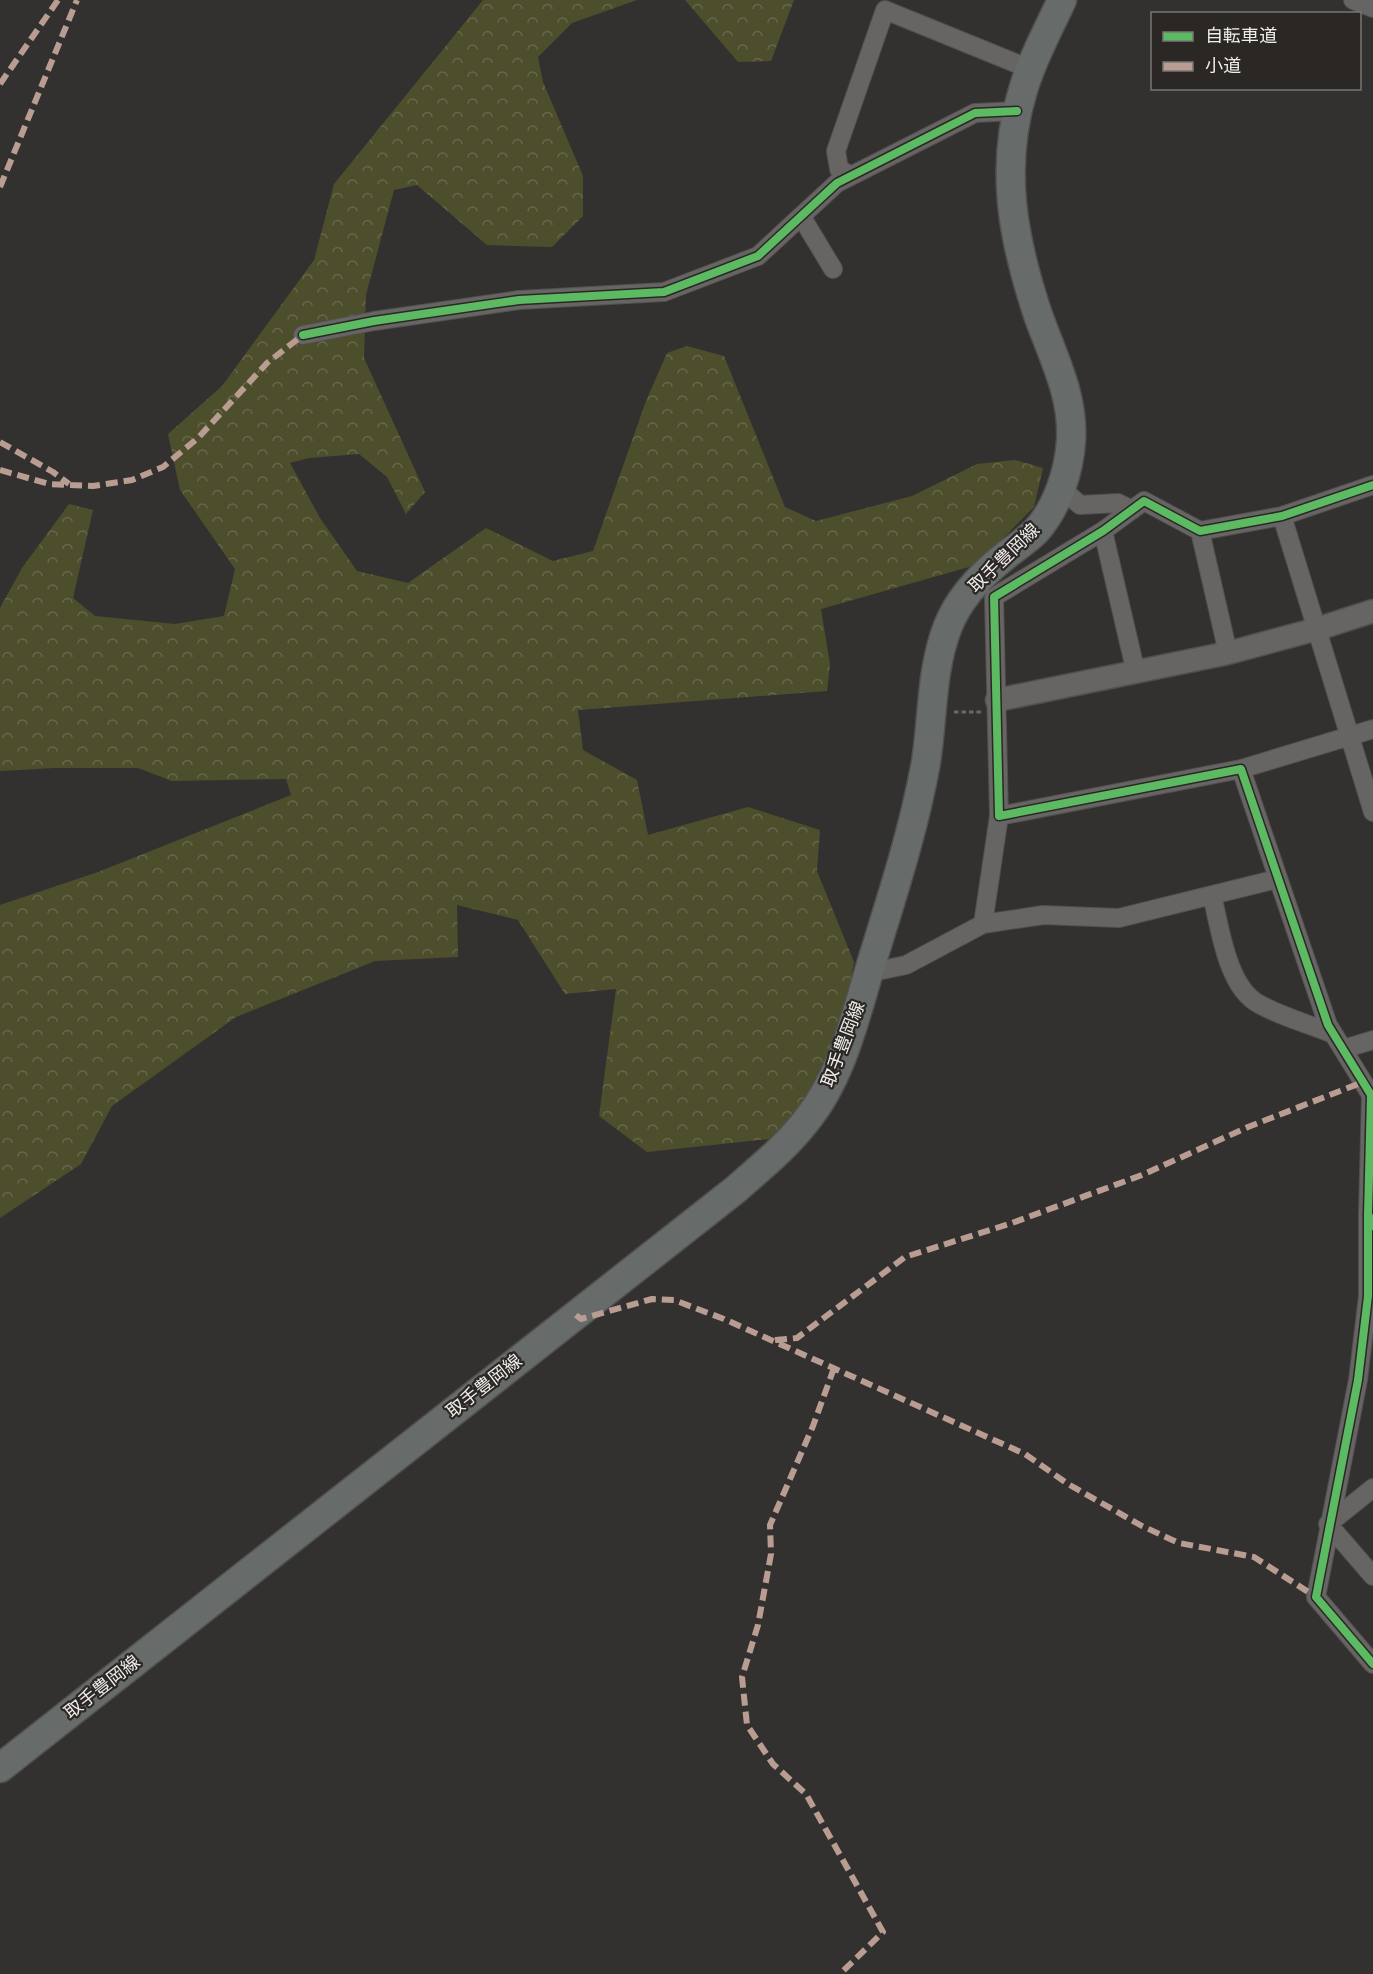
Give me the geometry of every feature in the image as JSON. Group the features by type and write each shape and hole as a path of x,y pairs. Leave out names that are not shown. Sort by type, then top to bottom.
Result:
{"main road":[{"name":"取手豊岡線","path":"0,1768 735,1190 776,1153 807,1120 827,1088 850,1030 916,815 926,758 937,667 950,621 978,580 1036,531 1061,488 1070,449 1071,423 1067,396 1026,277 1014,225 1009,179 1017,111 1030,69 1062,0"}],"street":[{"path":"1353,0 1373,8"},
{"path":"851,176 839,169 836,151 885,10 1030,69"},
{"path":"303,334 374,321 519,300 664,292 758,256 837,183 975,112 1017,111"},
{"path":"801,216 833,269"},
{"path":"983,924 999,816 994,597 1103,531 1144,501 1200,531 1282,516 1373,485"},
{"path":"1061,488 1080,505 1118,503 1132,510"},
{"path":"1282,516 1373,812"},
{"path":"1103,531 1136,673"},
{"path":"1200,531 1228,653"},
{"path":"997,706 1228,653 1373,611"},
{"path":"999,816 1240,769 1373,729"},
{"path":"1240,769 1328,1025 1371,1095 1368,1296 1358,1380 1328,1524 1316,1597 1373,1664"},
{"path":"868,973 906,965 983,924 1043,915 1119,918 1277,879"},
{"path":"1212,895 1232,970 1240,987 1258,1004 1338,1041 1373,1040"},
{"path":"1328,1524 1373,1488"},
{"path":"1328,1524 1373,1576"}],"path":[{"path":"945,712 997,706"}],"green space":[{"path":"483,0 637,0 572,23 538,57 543,82 583,176 583,216 552,247 487,245 417,185 394,190 366,295 364,358 425,492 406,514 387,477 359,454 309,458 290,463 320,518 357,571 408,583 486,528 553,561 593,551 646,401 667,353 687,346 724,356 785,507 816,521 912,496 977,464 1015,460 1043,468 1034,507 976,565 821,609 830,664 827,691 578,710 583,750 637,780 648,835 748,807 820,830 817,871 854,962 843,1023 798,1119 769,1139 647,1152 599,1116 616,989 565,994 518,920 457,905 458,957 375,961 236,1017 112,1106 81,1164 0,1218 0,905 98,872 291,795 286,779 172,781 138,768 54,768 0,771 0,608 22,568 69,504 93,510 73,598 95,616 175,624 224,616 235,569 180,490 168,434 222,386 314,260 334,184"},
{"path":"685,0 794,0 771,61 738,62"}],"marked path":[{"path":"0,84 58,0"},
{"path":"0,187 77,0"},
{"path":"0,470 49,484 93,486 132,480 163,467 198,438 267,363 303,335"},
{"path":"0,442 53,472 69,484"},
{"path":"775,1340 797,1338 905,1257 1012,1223 1142,1175 1248,1127 1363,1082"},
{"path":"576,1315 581,1319 652,1299 674,1300 724,1319 1025,1454 1068,1484 1142,1526 1179,1543 1254,1557 1316,1597"},
{"path":"834,1368 813,1426 770,1525 771,1554 758,1625 742,1677 747,1725 773,1764 806,1794 883,1932 840,1974"}],"cycle path":[{"path":"303,335 374,321 519,300 664,292 758,256 837,183 975,113 1017,111"},
{"path":"1373,485 1282,516 1200,531 1144,501 1103,531 994,597 999,816 1241,769 1328,1025 1371,1095 1368,1214 1373,1226"},
{"path":"1368,1214 1368,1296 1358,1380 1316,1597 1373,1664"}]}
